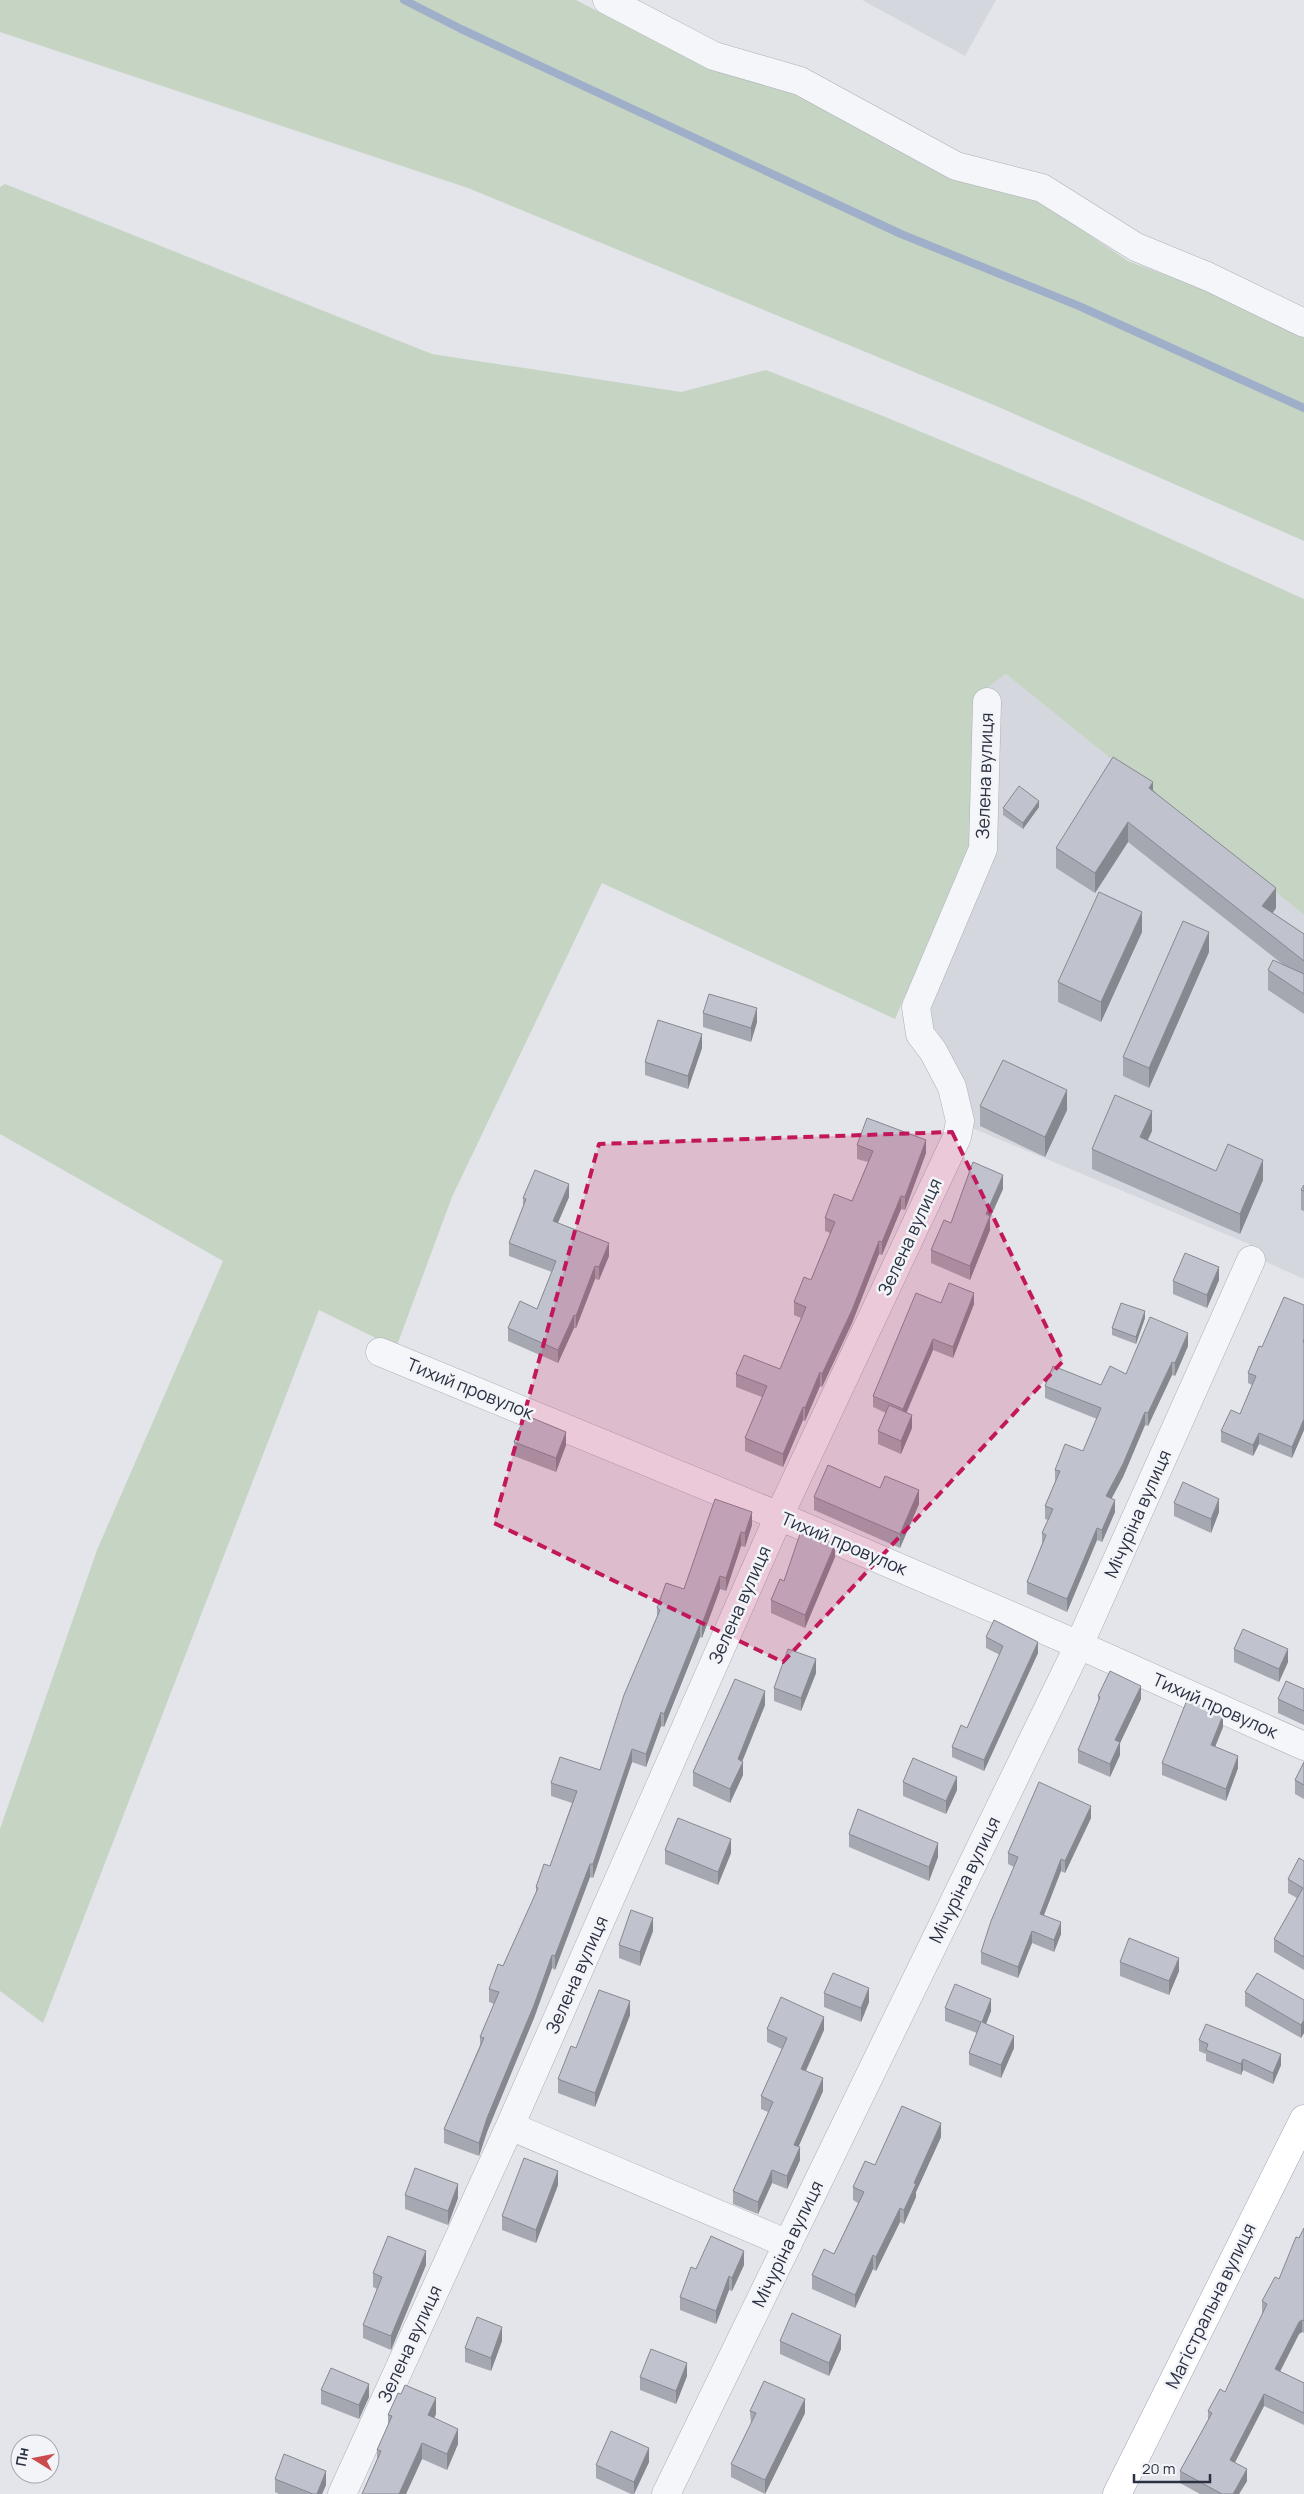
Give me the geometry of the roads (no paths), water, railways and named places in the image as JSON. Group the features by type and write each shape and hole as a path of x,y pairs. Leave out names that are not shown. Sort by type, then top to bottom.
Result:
{"main road":[{"name":"Магістральна вулиця","path":"1117,2494 1304,2119"}],"street":[{"path":"607,0 714,56 800,81 956,166 1042,188 1136,247 1209,277 1304,323"},
{"name":"Зелена вулиця","path":"342,2494 510,2126 780,1516 957,1137 960,1121 952,1087 933,1051 920,1034 916,1007 983,849 987,702"},
{"name":"Мічуріна вулиця","path":"666,2494 1079,1645 1251,1260"},
{"name":"Тихий провулок","path":"380,1352 780,1516 1079,1645 1304,1746"},
{"path":"510,2126 788,2244"}],"waterway":[{"path":"404,0 461,29 901,234 1079,306 1304,408"}]}
